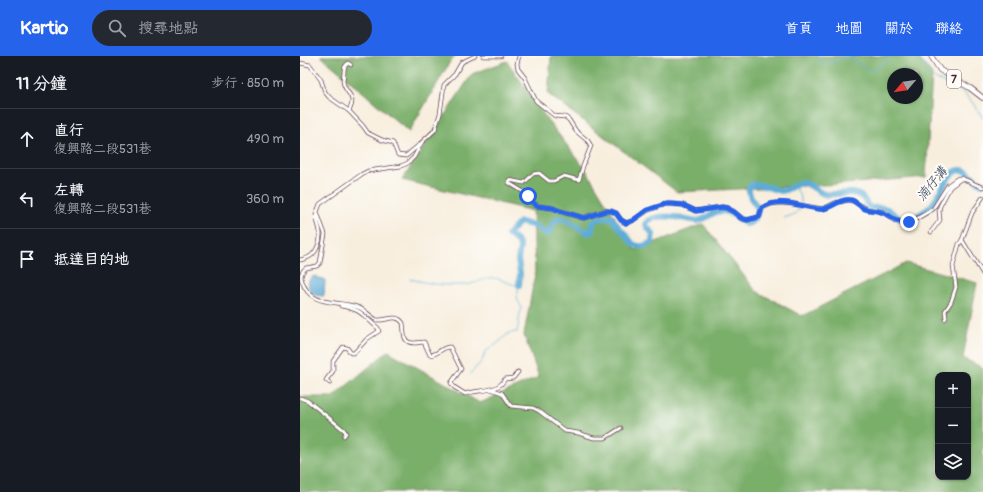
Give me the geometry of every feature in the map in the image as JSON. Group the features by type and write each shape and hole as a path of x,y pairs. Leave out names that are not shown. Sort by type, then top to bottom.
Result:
{"main road":[{"name":"7","path":"930,56 940,70 970,88 983,98"}],"street":[{"path":"300,63 310,65 321,80 325,92 329,97 349,112 368,133 382,140 393,143 396,154 399,156 406,156 435,130 444,84 455,74 462,62 475,56"},
{"path":"483,56 501,56"},
{"path":"519,56 517,64 518,69 525,78 536,101 555,116 564,117 569,120 576,131 590,144 591,148 579,180 564,176 549,181 541,174 536,173 524,183 509,181 517,189 527,194 534,204 542,207 556,208 560,211 568,212 580,217 589,217 605,211 611,211 616,213 621,220 626,223 632,221 647,210 665,204 683,205 696,211 722,207 727,208 741,218 747,220 759,217 762,208 771,204 794,204 823,209 848,200 853,201 864,208 884,212 895,221 904,223 913,221 933,209 948,185 958,178 962,178 983,187"},
{"path":"349,112 352,105 351,96 343,81 344,66 348,63 351,65"},
{"path":"300,260 310,256 319,244 320,236 316,220 320,204 350,184 357,177 368,171 394,168 408,162 414,157 422,142"},
{"path":"931,232 940,220 939,209 950,187 962,178"},
{"path":"945,319 945,311 951,302 956,287 953,266 955,256 972,213 983,197"},
{"path":"317,212 325,234 320,263 317,266 303,270 300,278 308,294 316,298 356,306 377,320 391,318 399,319 403,323 403,335 405,339 411,343 424,342 427,347 428,354 430,355 436,354 447,347 450,347 461,367 461,370 453,378 451,383 454,387 465,394 474,390 491,389 500,385 505,379 513,378 518,372"},
{"path":"962,240 983,274"},
{"path":"330,383 326,380 333,371 333,361 343,346 351,353 354,353 367,339 380,331 362,312 354,308 337,305 332,302"},
{"path":"491,389 502,393 511,406 527,406 539,411 565,431 601,439 621,428"},
{"path":"300,398 308,401 344,430 346,433 344,436"}],"green space":[{"path":"321,56 456,56 451,60 409,132"},
{"path":"551,56 916,56 932,73 926,177 843,184 677,192 548,94"},
{"path":"507,61 546,118 586,170 635,250 703,224 756,291 802,316 906,263 977,283 963,358 983,368 983,492 300,492 300,397 333,397 388,351 480,403 539,377 524,335 535,274 533,211 402,180 472,74"}],"water":[{"path":"314,276 325,280 324,296 313,294 309,288 309,280"}],"waterway":[{"path":"819,56 821,63 825,65 846,57 853,59 864,68 871,71 891,56"},
{"path":"917,56 933,78 963,92 983,118"},
{"name":"湳仔溝","path":"757,215 758,209 751,197 749,189 751,186 755,185 761,185 781,191 802,182 824,194 854,193 863,198 869,207 885,208 900,219 905,220 917,216 927,210 934,203 947,180 955,172 964,170 983,184"},
{"path":"794,185 801,198 801,203"},
{"path":"784,218 795,214 800,208"},
{"name":"湳仔溝","path":"599,219 611,217 633,244 638,246 650,244 652,241 653,234 647,227 646,223 656,217 670,217 697,221 722,211 734,215 746,224 755,219"},
{"name":"湳仔溝","path":"552,225 556,220 561,218 588,233 592,231 592,224 596,220"},
{"name":"湳仔溝","path":"519,285 520,273 518,260 520,246 518,242 508,234 520,222 536,226 546,234 550,232 551,229"},
{"name":"湳仔溝","path":"410,279 433,284 455,285 471,284 484,279 492,278 519,285 517,298 521,307 517,332 509,333 485,352 482,361 470,374"}],"route":[{"path":"528,196 537,206 556,208 560,211 568,212 584,218 605,211 611,211 616,213 621,220 626,223 632,221 647,210 665,204 683,205 696,211 722,207 727,208 738,214 744,220 747,220 759,217 762,208 771,204 794,204 823,209 835,203 848,200 853,201 864,208 884,212 900,223 909,222"}]}
